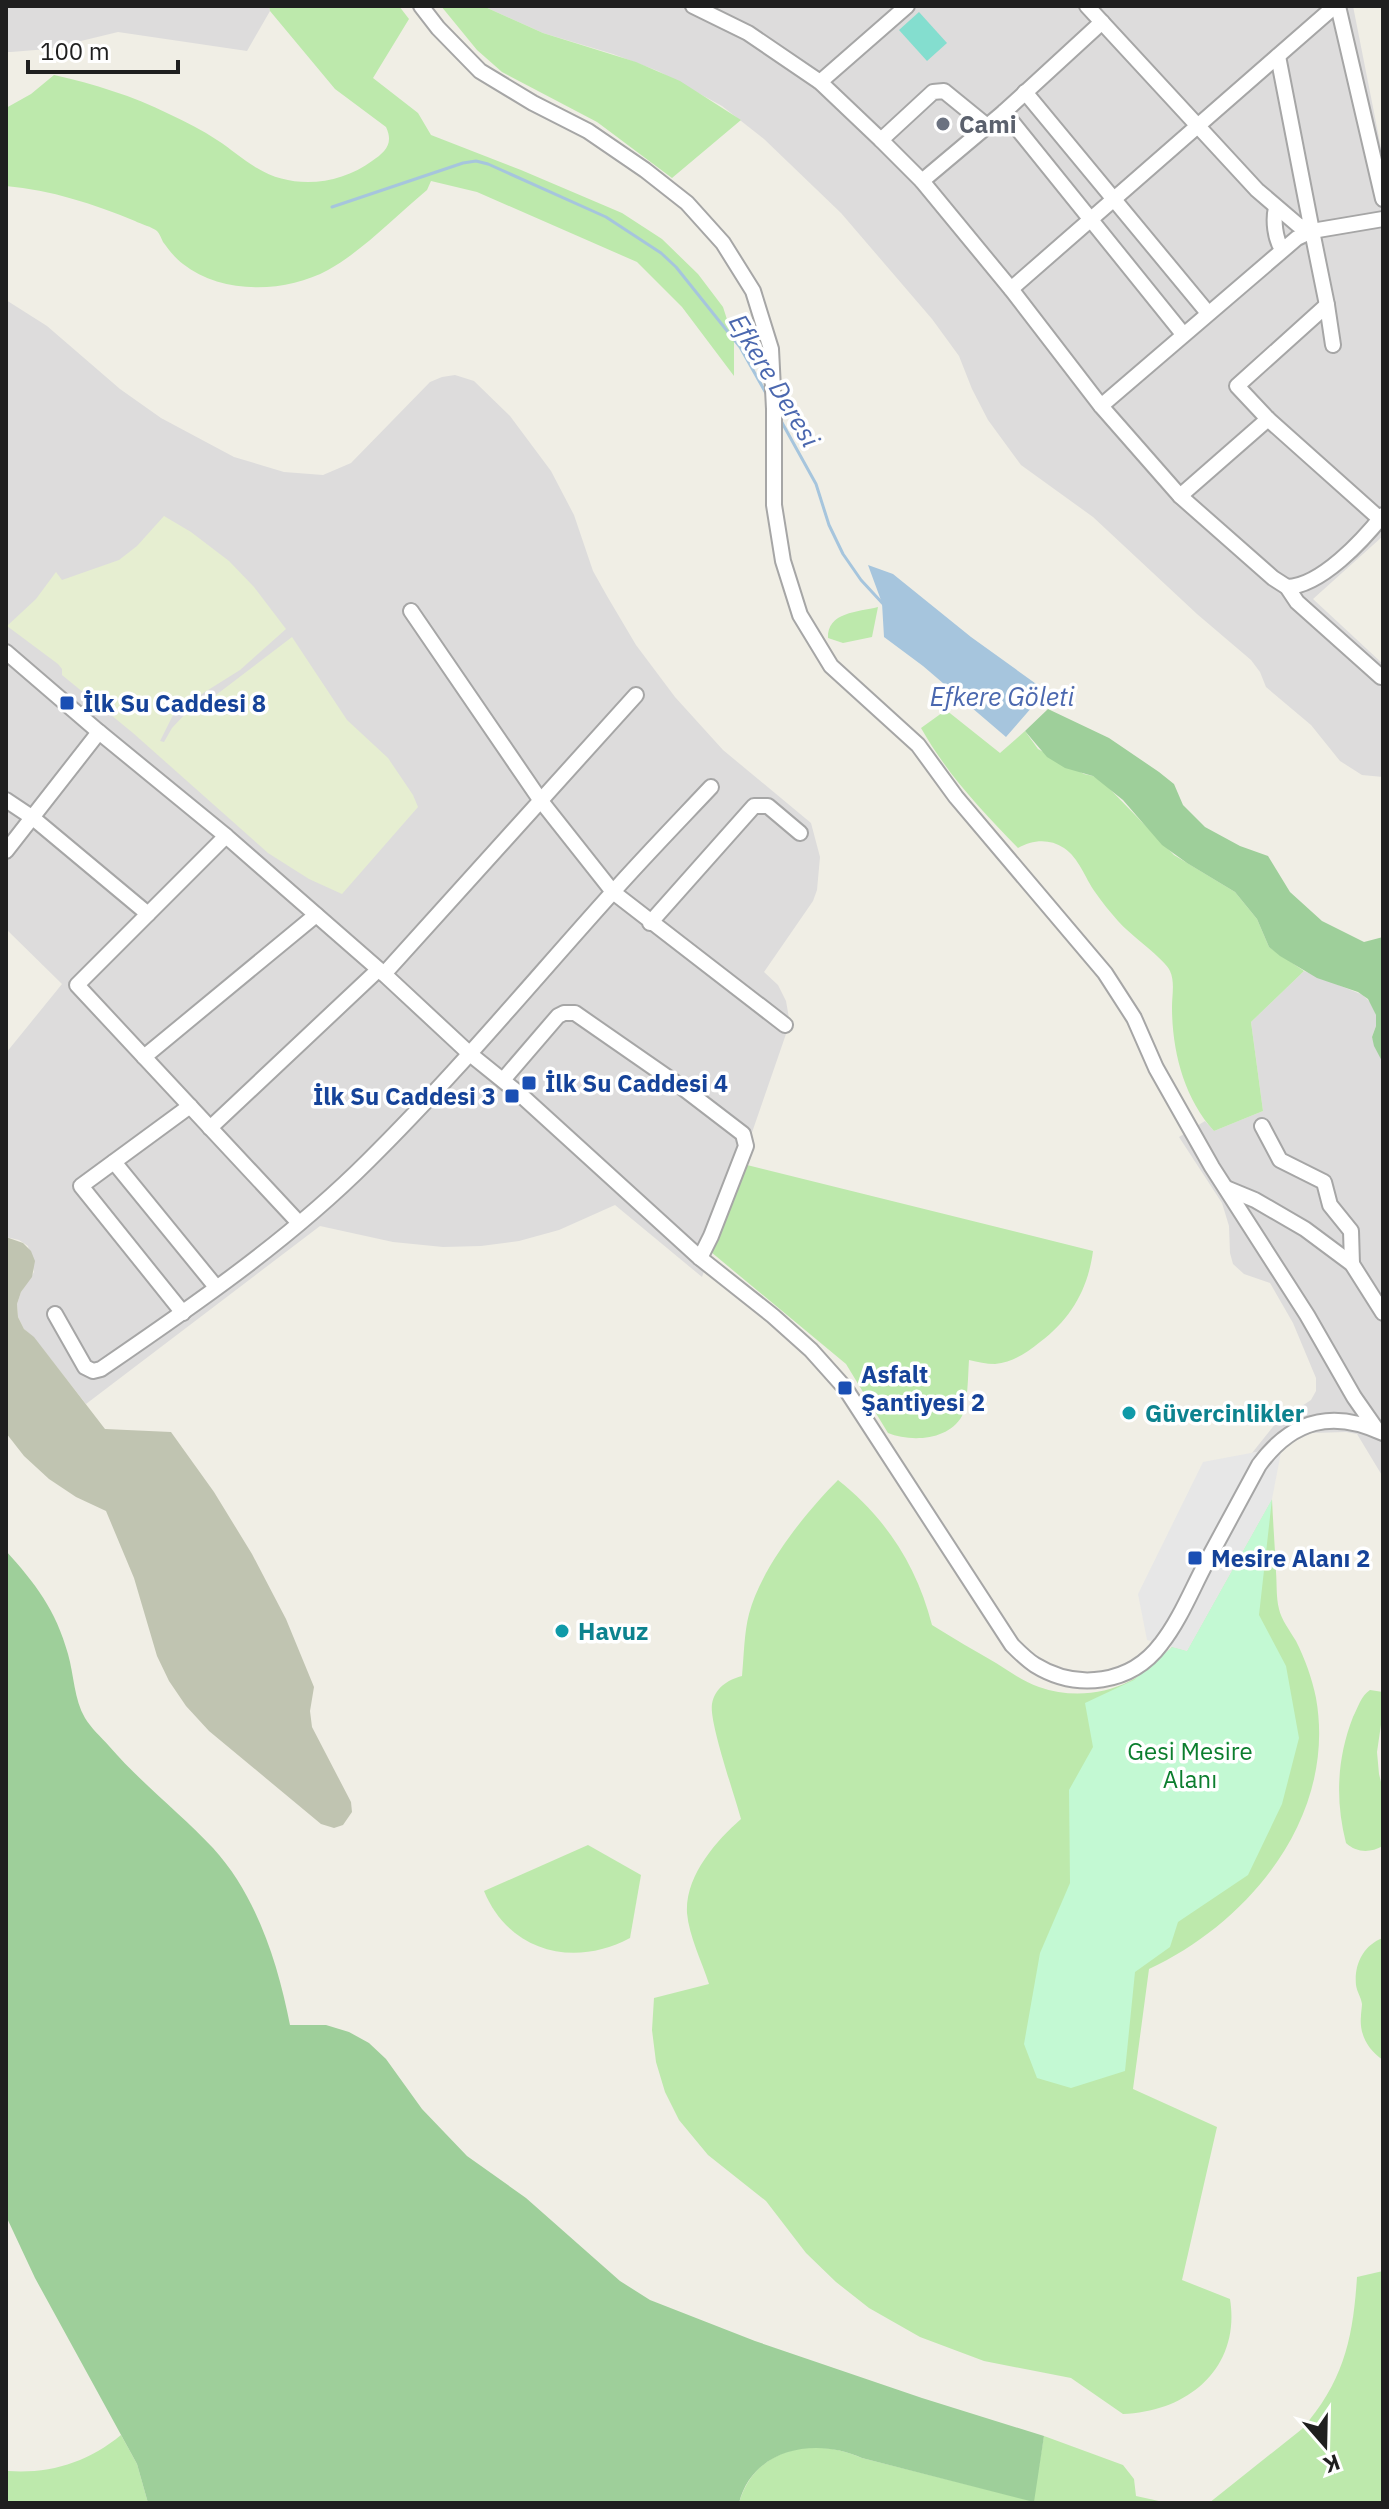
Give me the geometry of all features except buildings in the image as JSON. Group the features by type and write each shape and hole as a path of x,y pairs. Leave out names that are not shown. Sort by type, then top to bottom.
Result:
{"street":[{"path":"421,6 480,71 588,131 645,170 687,203 723,243 753,291 771,349 774,505 783,561 800,615 831,666 918,745 956,797 1105,973 1134,1018 1170,1094 1226,1188 1307,1315 1354,1397 1381,1434"},
{"path":"693,6 748,33 820,82 881,140 922,181 1011,289 1101,406 1180,496 1287,587 1297,602 1381,677"},
{"path":"820,82 907,6"},
{"path":"1087,6 1276,208 1298,225 1312,231"},
{"path":"1011,289 1336,6 1383,199"},
{"path":"922,181 1004,112 1102,22"},
{"path":"1278,56 1333,345"},
{"path":"881,140 938,90 944,91 987,126"},
{"path":"1025,92 1208,313"},
{"path":"1004,112 1183,334"},
{"path":"1276,208 1278,244 1282,249"},
{"path":"1101,406 1282,249 1312,231 1383,219"},
{"path":"1287,587 1304,583 1335,564 1355,548 1382,517 1268,419 1237,386 1327,305"},
{"path":"1180,496 1268,419"},
{"path":"411,611 541,801 613,892 785,1025"},
{"path":"6,652 226,836 700,1258 801,1342 845,1388 1012,1645 1033,1664 1077,1681 1098,1681 1117,1676 1143,1662 1161,1645 1259,1465 1273,1447 1290,1433 1311,1423 1337,1420 1363,1424 1381,1434"},
{"path":"210,1128 381,972 636,695"},
{"path":"6,851 99,732"},
{"path":"55,1314 85,1367 97,1371 183,1313 299,1223 367,1163 470,1054 711,787"},
{"path":"6,800 33,818 148,914"},
{"path":"650,923 754,806 768,806 800,833"},
{"path":"226,836 77,985 299,1223"},
{"path":"144,1057 316,915"},
{"path":"503,1080 558,1016 575,1013 743,1134 746,1146 700,1258"},
{"path":"183,1313 81,1186 190,1106"},
{"path":"1262,1126 1280,1160 1324,1182 1330,1205 1351,1231 1352,1264"},
{"path":"114,1162 216,1287"},
{"path":"1226,1188 1255,1200 1305,1229 1352,1264 1383,1313"}],"shaded area":[{"path":"6,6 269,6 270,11 247,51 118,32 48,49 6,52"},
{"path":"483,6 1353,6 1383,158 1383,536 1313,599 1383,664 1383,777 1362,775 1340,761 1311,725 1266,687 1251,660 1093,517 1021,465 988,420 959,356 932,319 841,213 764,139 722,106 658,71 543,33"},
{"path":"919,12 947,43 927,61 899,30"},
{"path":"6,300 47,326 120,389 161,418 234,457 284,472 323,475 351,463 430,382 455,375 474,381 510,416 551,471 574,515 593,571 636,645 675,697 723,750 811,823 820,857 817,890 813,901 764,972 778,985 786,1001 789,1018 786,1034 702,1277 615,1205 559,1230 519,1241 481,1246 443,1247 393,1242 320,1226 86,1404 24,1329 18,1317 17,1304 34,1272 28,1246 6,1237 6,1053 62,984 6,929"},
{"path":"164,516 229,561 254,587 286,629 240,670 181,707 172,717 160,741 164,742 188,711 212,698 292,637 347,720 388,758 413,795 418,807 342,894 309,879 268,853 133,733 62,675 58,664 7,626 36,599 56,572 62,580 119,560 137,546"},
{"path":"1304,971 1363,995 1372,1004 1376,1015 1372,1037 1383,1063 1383,1477 1357,1434 1312,1433 1282,1447 1252,1453 1276,1423 1311,1400 1316,1391 1316,1378 1293,1323 1270,1283 1244,1274 1233,1264 1229,1226 1222,1203 1179,1137 1205,1121 1214,1131 1263,1111 1251,1022"},
{"path":"6,1237 23,1243 35,1261 32,1277 17,1304 18,1317 24,1329 34,1337 105,1429 171,1432 214,1492 252,1554 286,1619 314,1687 310,1711 312,1727 351,1802 352,1812 343,1825 334,1828 321,1824 209,1731 186,1706 157,1656 134,1578 106,1511 76,1497 49,1479 24,1456 6,1433"},
{"path":"1282,1447 1272,1499 1187,1651 1147,1640 1138,1594 1203,1462"}],"green space":[{"path":"269,6 399,6 409,19 373,78 418,113 431,135 622,213 662,239 698,274 723,307 734,341 734,376 682,307 637,262 477,192 431,181 427,190 340,263 311,278 254,287 235,286 199,274 177,259 157,231 146,226 72,199 6,186 6,108 31,94 54,75 113,91 188,123 257,168 285,180 331,180 372,161 389,143 386,127 335,89"},
{"path":"441,6 483,6 543,33 636,62 680,81 741,120 672,178 597,122 502,72 477,50"},
{"path":"878,607 872,637 843,643 828,638 829,629 838,618"},
{"path":"1048,709 1109,738 1159,772 1174,784 1183,805 1205,827 1240,846 1268,856 1290,892 1322,921 1364,942 1383,937 1383,1063 1374,1046 1372,1037 1376,1015 1368,999 1358,992 1317,978 1280,956 1269,947 1257,919 1235,892 1162,845 1123,800 1093,776 1065,768 1047,757 1025,731"},
{"path":"946,710 1000,753 1025,731 1038,749 1104,783 1174,855 1235,892 1257,919 1269,947 1304,971 1251,1022 1263,1111 1214,1131 1195,1104 1177,1057 1172,980 1167,966 1115,918 1069,852 1047,841 1018,848 965,791 921,728"},
{"path":"743,1164 1093,1251 1087,1278 1069,1313 1030,1350 1002,1363 969,1360 965,1405 956,1424 938,1435 917,1438 897,1436 888,1433 846,1364 711,1252"},
{"path":"838,1480 871,1510 897,1545 918,1583 932,1625 1028,1682 1057,1692 1076,1694 1129,1682 1145,1673 1172,1647 1187,1651 1272,1499 1278,1604 1310,1676 1316,1698 1319,1742 1313,1784 1299,1823 1278,1860 1252,1894 1221,1923 1186,1949 1149,1969 1133,2089 1217,2127 1182,2280 1230,2299 1231,2324 1227,2346 1218,2365 1205,2382 1169,2405 1123,2414 1071,2378 984,2361 920,2337 869,2308 806,2253 766,2201 708,2155 679,2120 665,2092 656,2062 652,2030 654,1998 709,1984 690,1931 688,1899 704,1860 741,1819 714,1727 712,1704 722,1686 742,1676 747,1621 763,1578 812,1508"},
{"name":"Gesi Mesire Alanı","path":"1272,1499 1259,1615 1286,1666 1299,1738 1282,1804 1248,1875 1178,1922 1170,1947 1135,1972 1125,2071 1071,2088 1037,2078 1024,2044 1040,1953 1070,1883 1069,1790 1093,1747 1085,1703 1134,1680 1172,1647 1187,1651"},
{"path":"6,1551 51,1611 63,1638 81,1711 87,1722 134,1773 213,1848 242,1887 272,1955 290,2025 326,2025 349,2032 369,2043 386,2059 422,2109 467,2156 526,2198 620,2281 650,2300 755,2341 1044,2436 1034,2502 825,2448 788,2452 772,2459 746,2484 739,2503 148,2503 137,2464 35,2278 6,2216"},
{"path":"1370,1690 1383,1692 1377,1752 1383,1790 1383,1846 1364,1851 1346,1843 1340,1811 1339,1779 1353,1717 1364,1695"},
{"path":"588,1845 641,1875 630,1938 587,1952 545,1949 526,1941 495,1912 484,1891"},
{"path":"1383,1938 1383,2060 1363,2035 1362,2004 1356,1978 1358,1963 1365,1951"},
{"path":"1383,2271 1383,2503 1209,2503 1302,2429 1316,2411 1328,2394 1344,2358 1353,2320 1357,2277"},
{"path":"121,2435 137,2464 148,2503 6,2503 8,2471 39,2470 68,2464 95,2452"},
{"path":"1044,2436 1123,2465 1134,2479 1136,2496 1168,2503 739,2503 758,2469 788,2451 806,2448 844,2451 1033,2501"}],"water":[{"name":"Efkere Göleti","path":"868,565 893,574 971,637 1046,691 1006,737 884,637 882,603"}],"waterway":[{"name":"Efkere Deresi","path":"332,207 463,163 476,161 488,164 606,217 661,253 676,267 740,347 767,395"},
{"name":"Efkere Deresi","path":"780,419 816,484 829,525 843,554 885,606"}],"place":[{"name":"Cami","path":"943,124"},
{"name":"İlk Su Caddesi 8","path":"67,703"},
{"name":"İlk Su Caddesi 4","path":"529,1083"},
{"name":"İlk Su Caddesi 3","path":"512,1096"},
{"name":"Asfalt Şantiyesi 2","path":"845,1388"},
{"name":"Güvercinlikler","path":"1129,1413"},
{"name":"Mesire Alanı 2","path":"1195,1558"},
{"name":"Havuz","path":"562,1631"}]}
